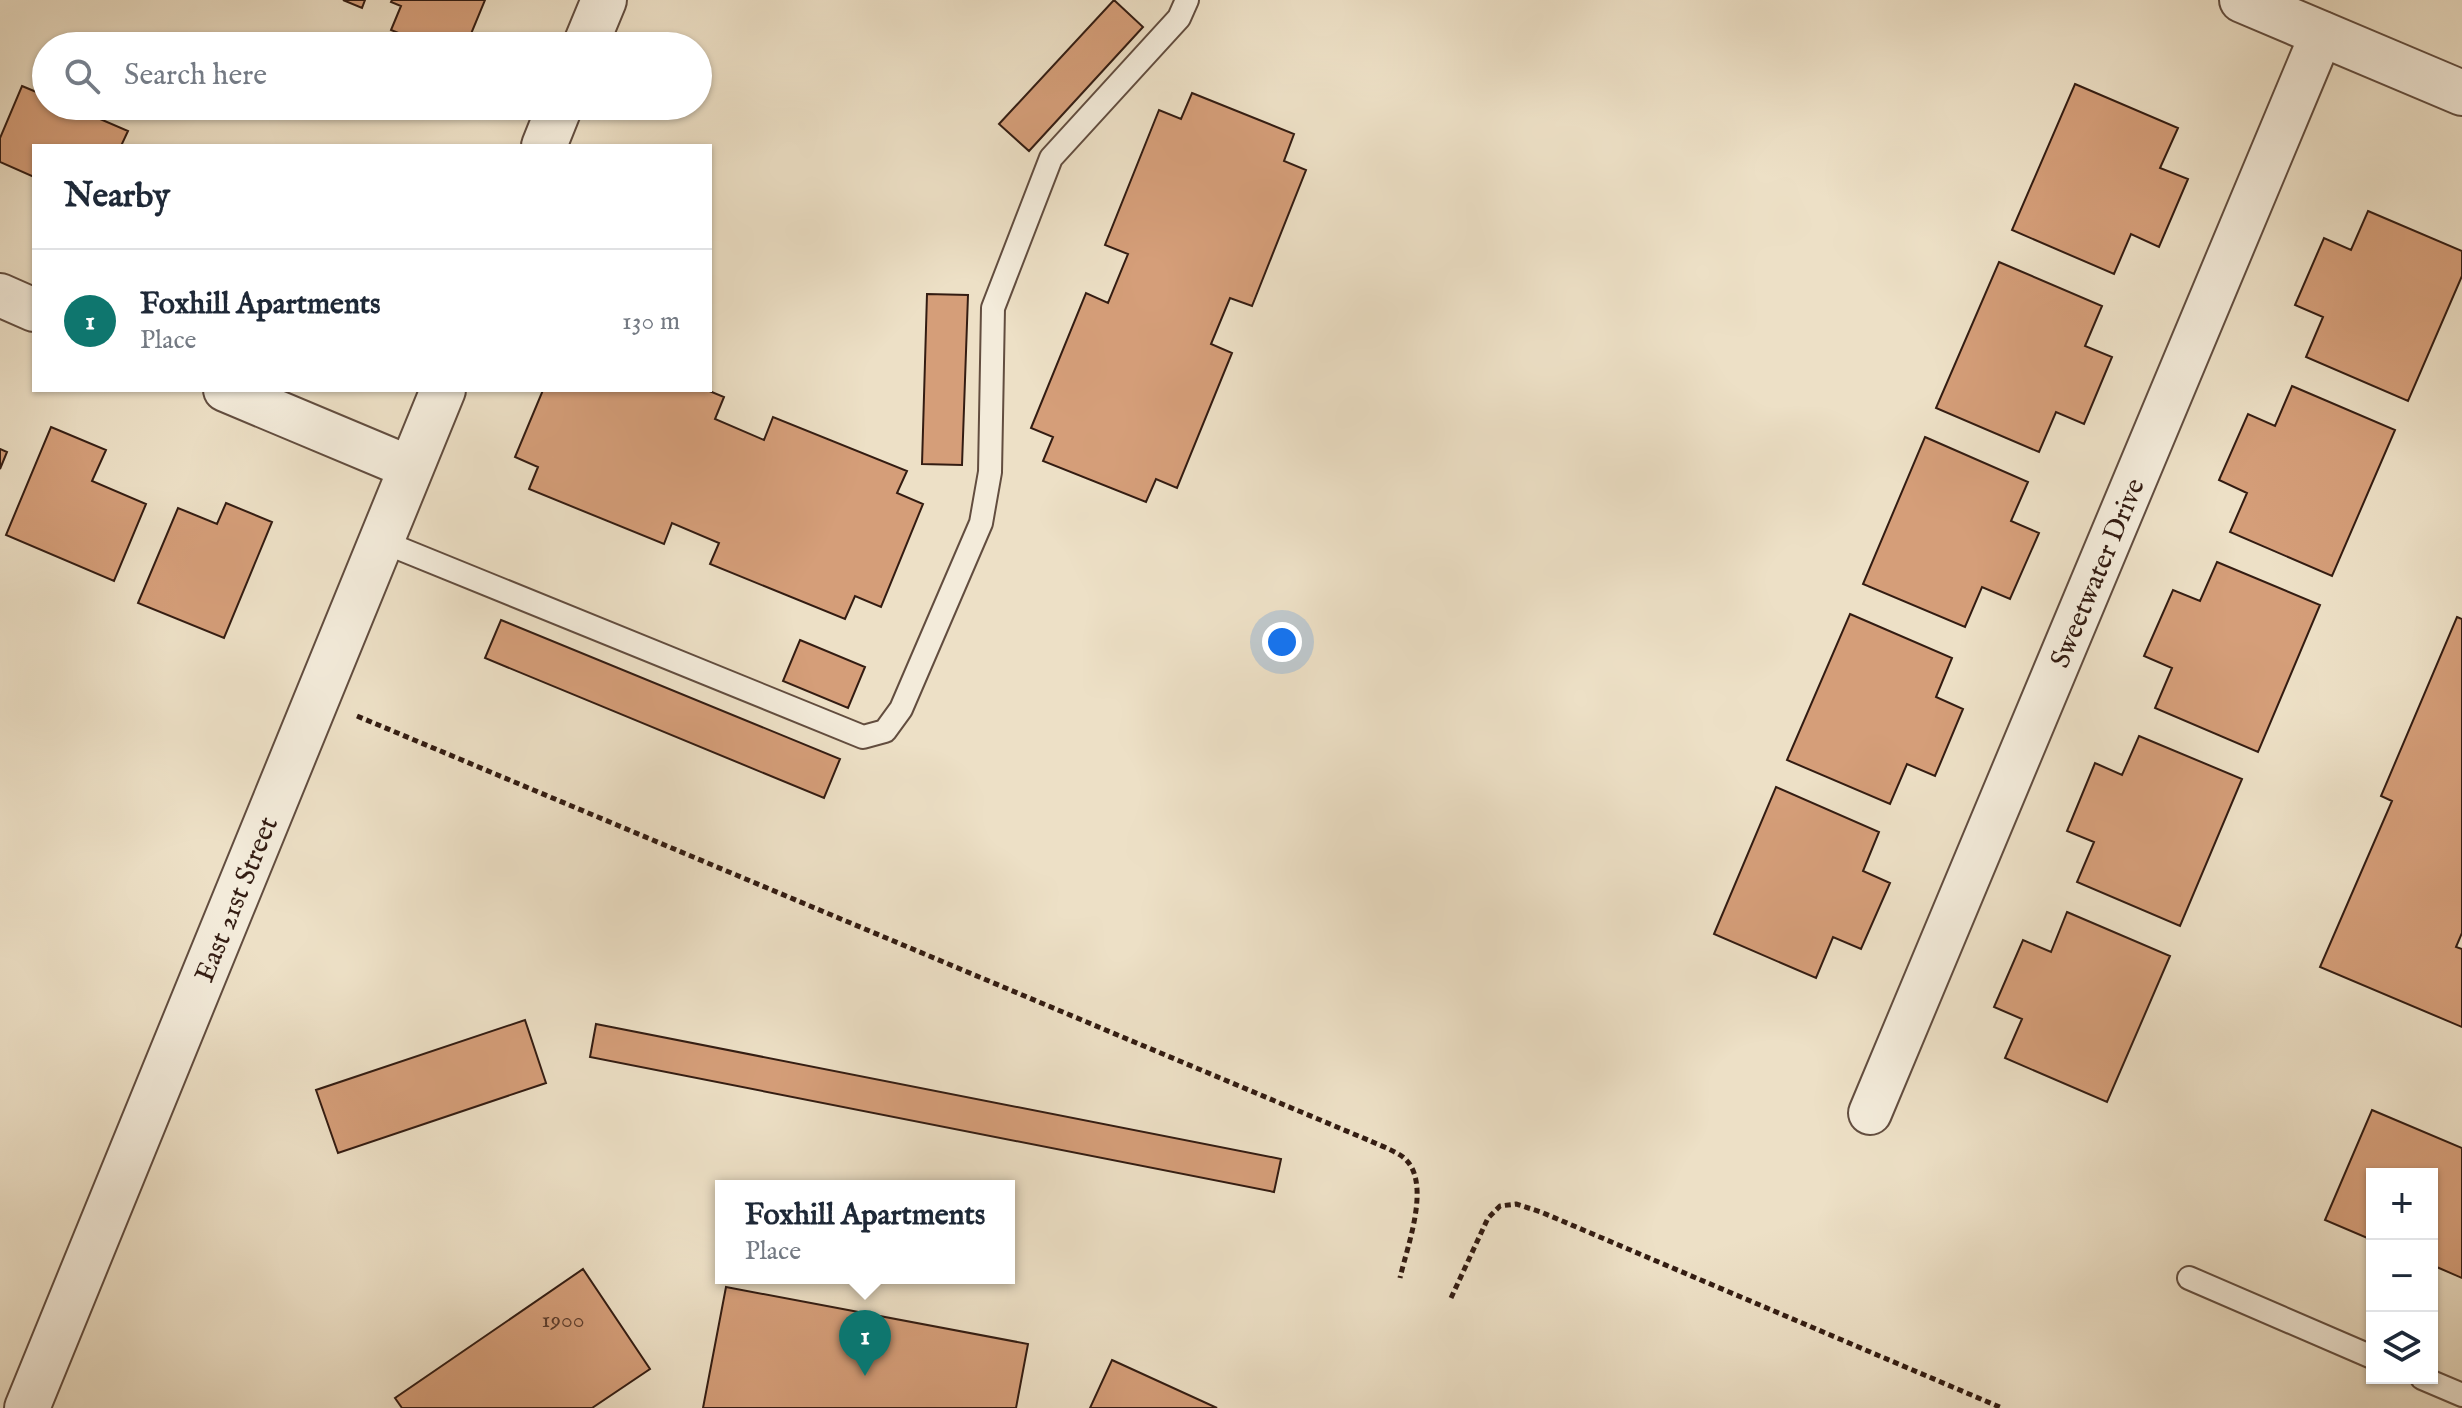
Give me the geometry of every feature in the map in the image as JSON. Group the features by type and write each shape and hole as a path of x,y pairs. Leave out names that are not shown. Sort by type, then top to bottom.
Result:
{"street":[{"path":"591,32 604,0"},
{"path":"2242,0 2462,93"},
{"name":"Sweetwater Drive","path":"1870,1113 2322,33"},
{"path":"545,144 554,120"},
{"path":"0,295 32,309"},
{"path":"230,392 411,468"},
{"name":"East 21st Street","path":"27,1408 442,392"}],"lane":[{"path":"381,541 863,737 885,731 901,709 981,523 990,472 993,308 1051,158 1179,18 1187,0"},
{"path":"2189,1278 2366,1354"},
{"path":"2436,1384 2462,1395"}],"path":[{"path":"316,698 1339,1127 1403,1157 1417,1174 1418,1200 1400,1278"},
{"path":"1451,1298 1488,1218 1500,1206 1516,1204 2002,1408"}],"building":[{"path":"343,0 365,0 362,8"},
{"path":"485,0 472,32 396,32 391,30 401,6 391,2"},
{"path":"1114,0 1143,27 1029,151 999,124"},
{"path":"2075,84 2178,128 2160,168 2188,179 2159,247 2131,234 2114,274 2012,230"},
{"path":"22,86 32,90 32,120 102,120 128,131 122,144 32,144 32,176 0,162 0,138"},
{"path":"1192,93 1294,134 1284,161 1306,170 1252,306 1230,298 1211,344 1232,353 1177,488 1156,479 1146,502 1043,461 1053,437 1031,428 1086,293 1108,303 1128,254 1105,245 1159,110 1181,119"},
{"path":"2368,211 2462,251 2462,276 2408,401 2306,357 2323,317 2295,305 2324,238 2351,250"},
{"path":"1999,262 2102,306 2085,346 2112,357 2084,424 2056,412 2039,452 1936,408"},
{"path":"927,294 968,295 962,465 922,464"},
{"path":"2292,386 2395,430 2332,576 2230,532 2247,493 2219,480 2248,414 2275,426"},
{"path":"542,392 712,392 724,397 715,419 764,440 773,417 907,471 897,493 923,504 881,607 855,596 845,619 710,564 719,543 672,523 664,544 529,489 538,467 515,457"},
{"path":"51,427 106,450 92,481 146,504 114,581 6,535"},
{"path":"1925,437 2028,482 2011,521 2039,533 2010,599 1982,587 1965,627 1863,584"},
{"path":"0,449 7,452 0,469"},
{"path":"226,503 272,522 224,638 138,603 178,508 217,524"},
{"path":"2217,562 2320,605 2258,752 2155,708 2172,668 2144,656 2173,590 2200,601"},
{"path":"1850,614 1952,658 1936,697 1963,709 1935,776 1907,764 1890,804 1787,760"},
{"path":"2457,617 2462,619 2462,933 2456,947 2462,949 2462,1027 2320,967 2392,801 2381,796"},
{"path":"501,620 840,759 824,798 485,658"},
{"path":"800,640 865,667 848,708 783,681"},
{"path":"2139,736 2242,779 2180,926 2077,882 2094,842 2067,831 2095,763 2122,775"},
{"path":"1776,787 1879,832 1863,871 1890,883 1861,949 1833,937 1816,978 1714,934"},
{"path":"2067,912 2170,956 2107,1102 2005,1058 2022,1019 1994,1007 2023,940 2051,952"},
{"path":"525,1020 546,1083 338,1153 316,1090"},
{"path":"596,1024 1281,1159 1274,1192 590,1057"},
{"path":"2372,1110 2462,1148 2462,1278 2438,1268 2438,1168 2366,1168 2366,1237 2325,1220"},
{"path":"583,1269 650,1369 592,1408 402,1408 395,1398"},
{"path":"726,1287 1028,1344 1016,1408 703,1408"},
{"path":"1112,1360 1217,1408 1090,1408"}],"place":[{"name":"Foxhill Apartments","path":"865,1376"}]}
